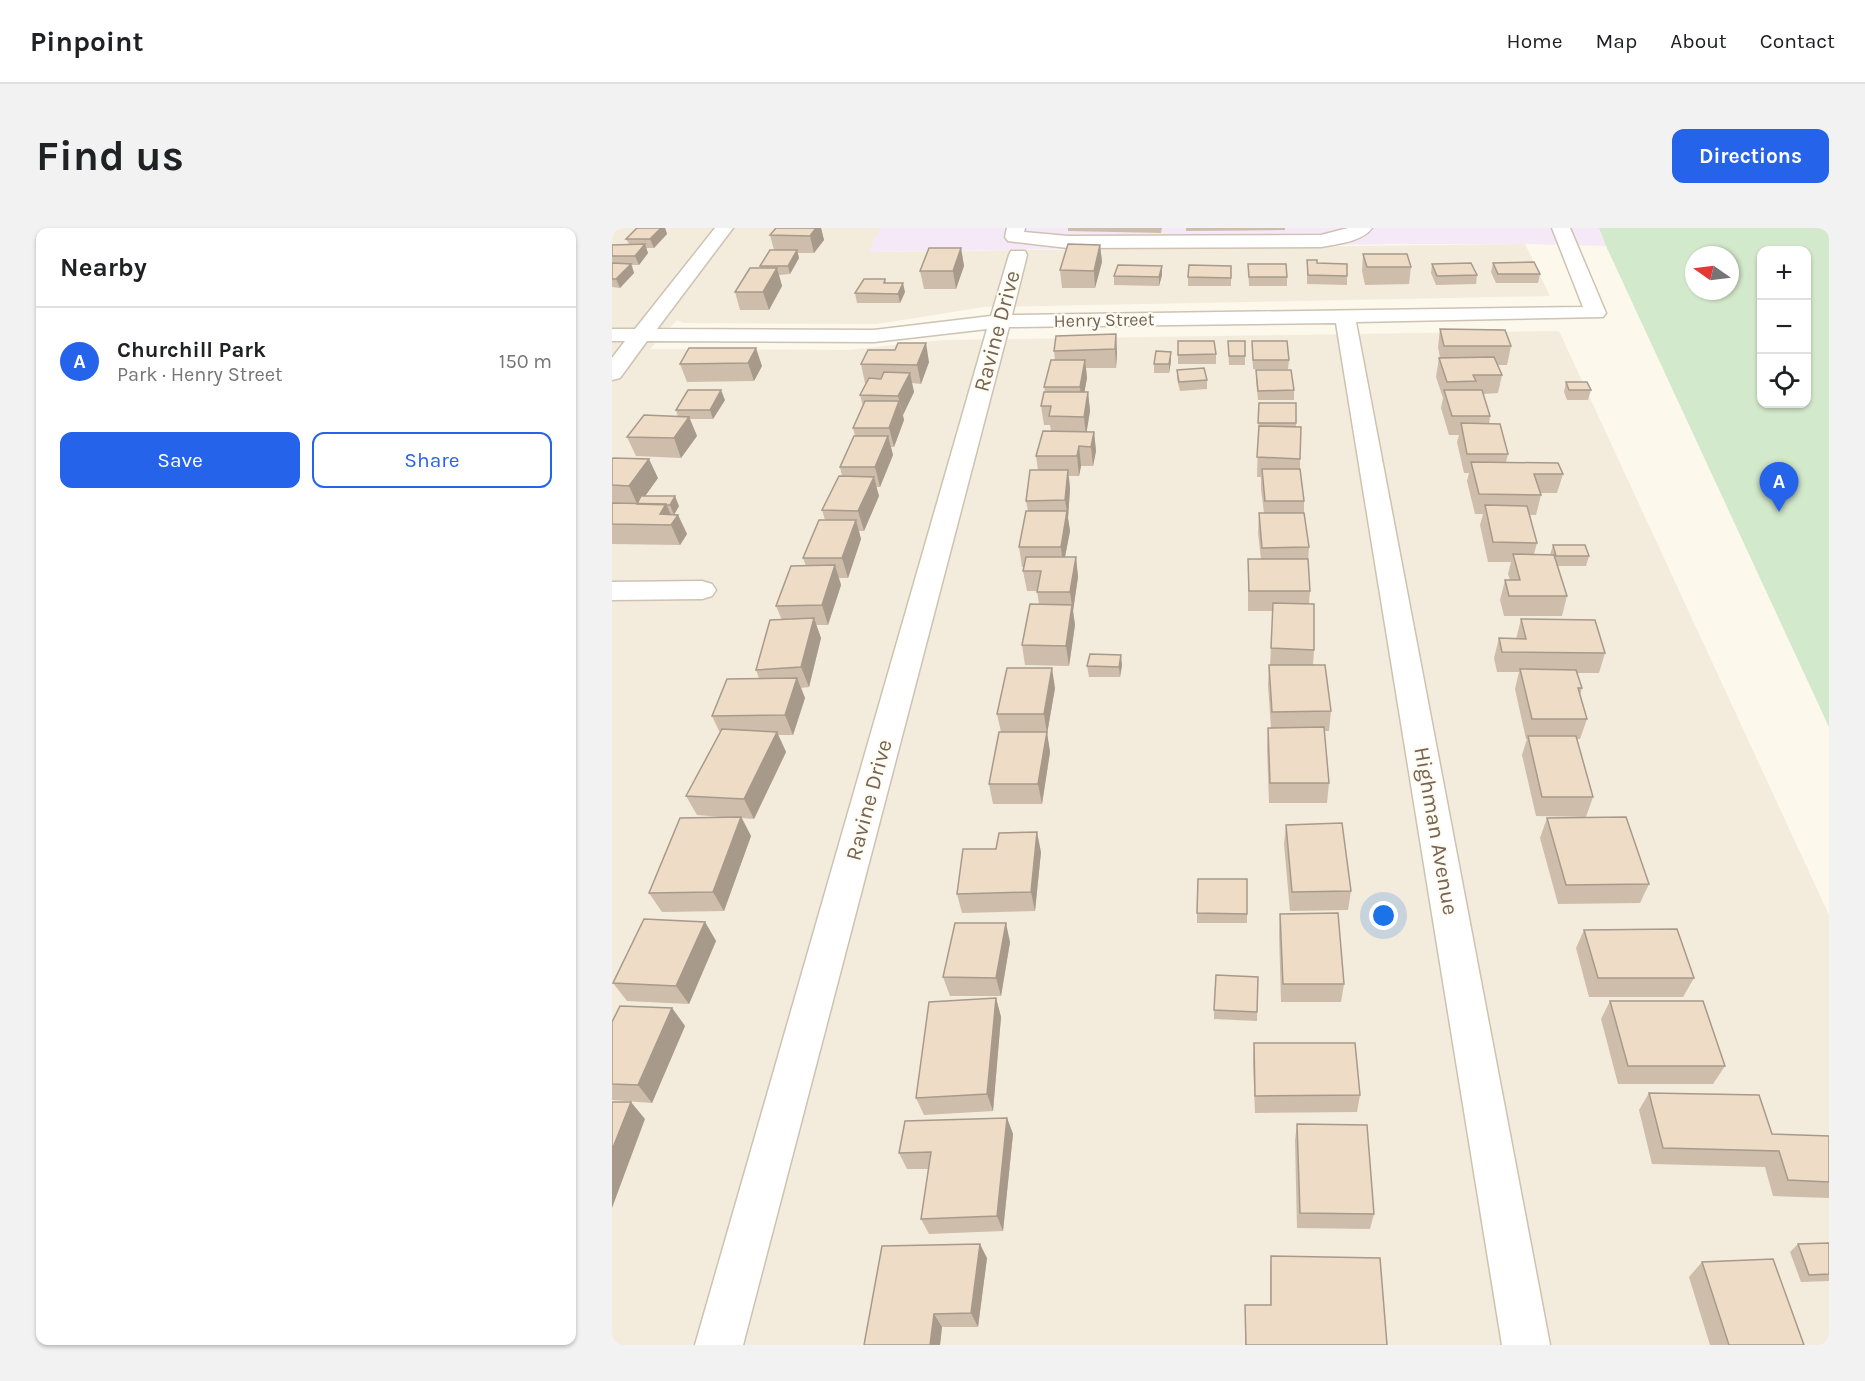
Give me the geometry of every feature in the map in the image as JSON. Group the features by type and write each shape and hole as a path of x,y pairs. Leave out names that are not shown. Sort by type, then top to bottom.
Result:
{"street":[{"path":"612,373 724,228"},
{"path":"1017,242 1014,237 1091,242 1321,241 1340,238 1363,228"},
{"name":"Henry Street","path":"612,335 874,336 999,321 1596,312 1561,228"},
{"name":"Ravine Drive","path":"719,1345 999,321 1017,242"},
{"name":"Highman Avenue","path":"1345,317 1526,1345"},
{"path":"612,591 702,590"}],"shaded area":[{"path":"612,228 881,228 869,252 1525,244 1550,296 984,307 877,324 683,323 677,320 650,349 849,350 943,340 1559,331 1829,915 1829,1345 612,1345"},
{"path":"881,228 1599,228 1606,246 1393,244 869,252"}],"green space":[{"path":"1599,228 1829,228 1829,727 1606,246"}],"building":[{"path":"637,228 661,228 650,239 626,239"},
{"path":"776,228 816,228 810,236 770,235"},
{"path":"645,244 635,256 612,256 612,245"},
{"path":"1068,244 1100,245 1094,271 1060,270"},
{"path":"929,248 961,248 953,271 920,271"},
{"path":"770,250 797,250 788,266 760,266"},
{"path":"1363,254 1407,254 1411,267 1367,267"},
{"path":"1307,260 1317,260 1317,263 1347,264 1347,276 1308,275"},
{"path":"1534,262 1540,274 1498,274 1493,263"},
{"path":"612,263 631,264 616,279 612,279"},
{"path":"1471,263 1477,275 1437,276 1432,264"},
{"path":"1248,264 1286,264 1287,277 1249,277"},
{"path":"1118,265 1162,266 1159,277 1114,276"},
{"path":"1189,265 1231,266 1231,278 1188,277"},
{"path":"750,268 777,268 763,292 735,292"},
{"path":"864,279 885,279 884,283 903,283 898,294 855,293"},
{"path":"1440,329 1505,330 1511,346 1444,346"},
{"path":"1116,334 1115,349 1054,351 1056,336"},
{"path":"1178,341 1214,341 1216,354 1178,355"},
{"path":"1228,341 1245,341 1245,356 1229,356"},
{"path":"1252,341 1287,341 1289,360 1253,360"},
{"path":"898,343 926,343 917,365 861,364 868,350 895,350"},
{"path":"689,348 756,348 748,363 680,364"},
{"path":"1156,351 1171,352 1169,364 1154,364"},
{"path":"1494,357 1502,375 1473,375 1476,381 1447,382 1439,358"},
{"path":"1051,360 1085,360 1080,387 1044,387"},
{"path":"1204,368 1207,380 1179,382 1177,370"},
{"path":"1256,370 1291,370 1294,390 1258,391"},
{"path":"884,372 910,373 898,396 860,395 869,378 881,379"},
{"path":"1566,382 1587,382 1591,390 1569,390"},
{"path":"688,390 721,390 710,410 676,410"},
{"path":"1444,390 1482,390 1490,416 1452,416"},
{"path":"1044,392 1088,392 1084,417 1049,416 1051,406 1041,406"},
{"path":"865,401 899,401 889,428 853,428"},
{"path":"1259,403 1296,403 1296,423 1258,423"},
{"path":"644,415 689,417 674,438 627,437"},
{"path":"1461,423 1500,424 1508,454 1467,454"},
{"path":"1259,426 1301,427 1300,459 1257,457"},
{"path":"1043,431 1094,432 1091,447 1079,446 1077,456 1036,456"},
{"path":"854,436 888,436 875,467 840,467"},
{"path":"613,458 649,459 629,486 612,485"},
{"path":"1471,462 1558,463 1563,474 1534,474 1541,495 1479,494"},
{"path":"1262,469 1300,469 1304,501 1265,501"},
{"path":"1030,470 1068,470 1065,500 1026,501"},
{"path":"839,476 874,477 858,511 822,510"},
{"path":"641,496 675,496 670,505 637,504"},
{"path":"612,503 666,504 660,514 678,515 671,525 612,524"},
{"path":"1485,505 1527,506 1537,543 1493,542"},
{"path":"1026,511 1067,511 1061,547 1019,547"},
{"path":"1259,513 1304,513 1309,547 1262,548"},
{"path":"819,520 856,520 842,558 803,558"},
{"path":"1553,545 1585,545 1589,556 1556,556"},
{"path":"1513,554 1554,555 1567,596 1509,596 1505,580 1520,580"},
{"path":"1026,557 1076,557 1070,592 1037,592 1041,571 1023,571"},
{"path":"1248,559 1308,559 1310,591 1249,591"},
{"path":"835,565 822,605 776,606 791,566"},
{"path":"1273,603 1314,604 1314,650 1271,648"},
{"path":"1030,604 1072,605 1066,646 1022,645"},
{"path":"814,618 801,667 756,670 770,620"},
{"path":"1521,619 1595,620 1605,653 1502,652 1499,638 1526,639"},
{"path":"1090,654 1121,655 1119,667 1087,666"},
{"path":"1269,665 1325,665 1331,711 1272,712"},
{"path":"1007,668 1052,668 1044,714 997,714"},
{"path":"1520,669 1576,670 1582,688 1578,688 1587,719 1532,719"},
{"path":"797,678 785,715 712,716 727,679"},
{"path":"1324,727 1329,783 1270,783 1268,728"},
{"path":"722,729 777,732 744,799 686,796"},
{"path":"999,732 1047,732 1038,784 989,784"},
{"path":"1528,736 1576,736 1593,797 1542,797"},
{"path":"741,817 713,892 649,893 680,818"},
{"path":"1626,817 1649,884 1566,885 1547,818"},
{"path":"1342,823 1351,891 1292,892 1286,825"},
{"path":"1037,832 1031,892 957,894 963,849 996,849 999,833"},
{"path":"1198,879 1247,879 1247,914 1197,913"},
{"path":"1338,913 1344,984 1283,984 1280,914"},
{"path":"644,919 705,922 676,986 613,983"},
{"path":"955,923 1006,923 996,978 943,977"},
{"path":"1677,929 1694,978 1598,978 1584,930"},
{"path":"1216,975 1258,977 1257,1012 1214,1010"},
{"path":"996,998 987,1094 916,1098 929,1002"},
{"path":"1610,1001 1703,1001 1725,1066 1628,1066"},
{"path":"620,1006 672,1008 638,1085 612,1084 612,1022"},
{"path":"1254,1043 1355,1043 1360,1095 1255,1096"},
{"path":"1649,1093 1759,1095 1772,1134 1829,1136 1829,1182 1788,1180 1779,1151 1663,1148"},
{"path":"612,1102 631,1102 612,1150"},
{"path":"1007,1118 997,1216 921,1219 931,1152 899,1153 905,1121"},
{"path":"1297,1124 1367,1125 1374,1214 1300,1213"},
{"path":"1829,1243 1829,1274 1809,1275 1798,1244"},
{"path":"980,1244 971,1313 934,1314 930,1345 864,1345 882,1246"},
{"path":"1271,1256 1380,1258 1387,1345 1246,1345 1245,1305 1271,1305"},
{"path":"1773,1259 1804,1345 1729,1345 1702,1262"}],"place":[{"name":"Churchill Park","path":"1779,512"}]}
